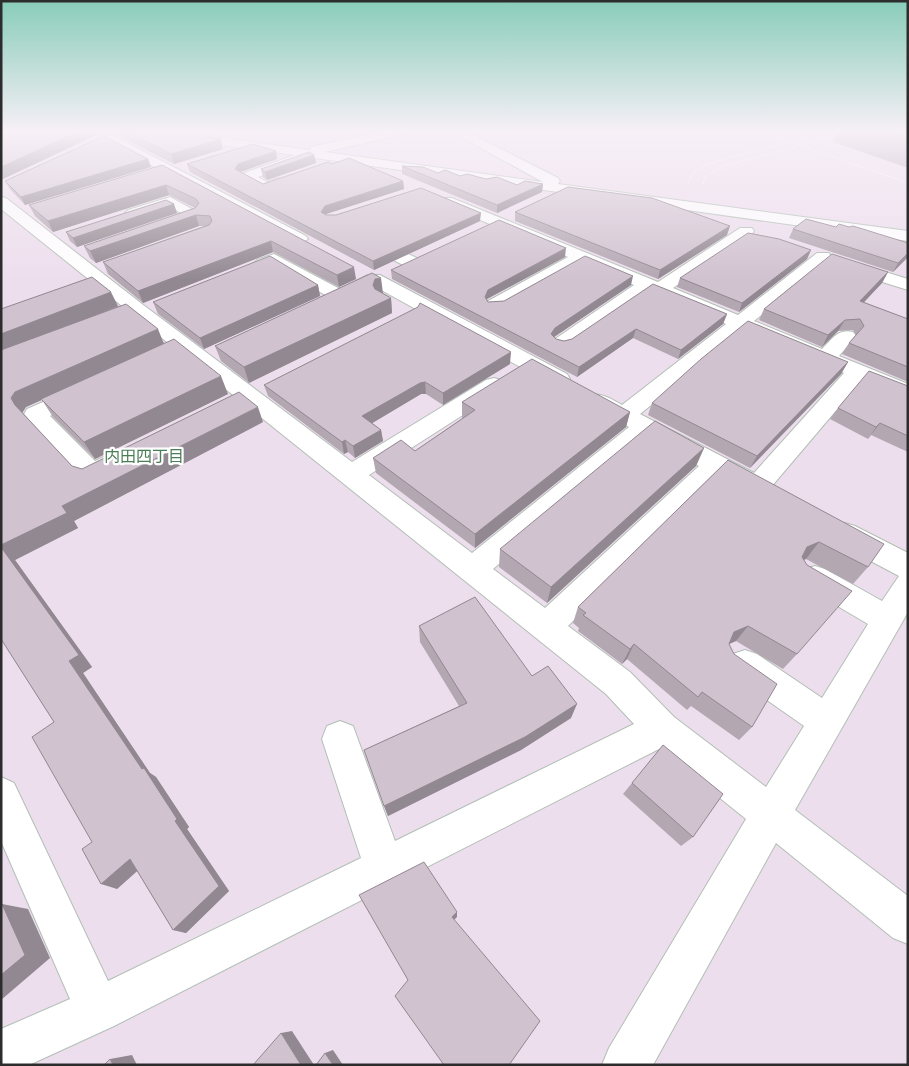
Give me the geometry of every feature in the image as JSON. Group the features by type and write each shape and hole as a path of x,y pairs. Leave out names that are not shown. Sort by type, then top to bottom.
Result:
{"street":[{"path":"190,181 314,246"},
{"path":"255,181 266,187 284,181"},
{"path":"398,181 411,186"},
{"path":"499,181 562,189 606,201 694,202 713,208 908,236"},
{"path":"553,181 562,189"},
{"path":"540,201 562,189"},
{"path":"428,193 908,392"},
{"path":"115,219 170,201 193,214 156,227"},
{"path":"19,207 80,253 138,310 618,683 662,729 908,923"},
{"path":"713,208 723,223 763,237"},
{"path":"480,230 514,214"},
{"path":"562,343 746,232"},
{"path":"386,250 381,273 411,313 402,317"},
{"path":"313,308 381,273 428,254"},
{"path":"472,570 814,254 908,286"},
{"path":"494,305 581,257"},
{"path":"248,270 274,260 338,296"},
{"path":"381,273 530,363 765,490 858,371"},
{"path":"825,358 846,336"},
{"path":"350,475 530,363"},
{"path":"105,382 35,414 92,473 135,451"},
{"path":"546,627 716,464"},
{"path":"824,522 908,567"},
{"path":"805,573 887,620"},
{"path":"626,1065 770,816 908,586"},
{"path":"735,658 827,721"},
{"path":"1,1053 98,1010 662,729"},
{"path":"340,739 384,868"},
{"path":"1,796 98,1010"}],"path":[{"path":"689,181 688,183 694,202 707,199 704,181"}],"building":[{"path":"6,181 75,181 21,197"},
{"path":"110,181 192,181 354,267 337,275 271,241 138,291 103,262 209,225 212,221 210,216 196,215 90,251 84,246 195,208 199,203 196,199 166,185 48,221 29,205"},
{"path":"219,181 257,181 263,184 273,181 402,181 325,206 321,212 326,215 336,215 421,188 481,213 373,261"},
{"path":"438,181 506,181 517,185 525,181 543,184 497,205"},
{"path":"568,187 652,198 730,226 660,270 515,212"},
{"path":"166,200 174,204 73,238 66,232"},
{"path":"806,219 836,227 839,224 849,227 853,226 908,243 908,253 898,263 793,229"},
{"path":"499,220 566,248 488,290 485,297 488,302 504,301 585,256 633,276 555,328 551,334 556,339 564,341 572,339 653,284 727,314 681,350 636,329 579,367 391,270"},
{"path":"748,233 779,239 811,250 742,303 680,278"},
{"path":"832,254 888,272 860,301 908,319 908,367 849,343 864,326 860,319 845,320 828,335 764,309"},
{"path":"270,256 318,285 200,338 153,302"},
{"path":"372,273 381,278 375,279 373,285 375,289 391,298 244,367 215,346"},
{"path":"92,277 111,292 1,334 1,309"},
{"path":"420,303 511,352 443,393 425,382 420,383 362,416 381,430 353,446 345,440 342,442 264,385 418,307"},
{"path":"126,304 158,329 15,392 11,398 15,405 72,466 82,469 239,392 258,407 62,506 67,513 1,545 1,350"},
{"path":"748,321 848,362 757,456 652,403 701,359"},
{"path":"174,339 221,376 84,442 41,399"},
{"path":"532,359 630,412 475,534 373,458 401,440 415,451 475,410 462,402"},
{"path":"869,371 908,386 908,436 880,423 876,427 838,408"},
{"path":"655,421 704,448 551,587 500,549"},
{"path":"728,460 884,544 868,567 819,542 807,547 802,557 807,565 852,591 797,654 748,626 734,632 729,644 734,654 777,684 752,727 702,692 698,697 634,644 630,649 583,615 586,613 578,607"},
{"path":"1,547 79,655 69,661 142,769 144,768 177,819 175,821 219,886 173,930 130,859 101,884 82,849 92,842 32,737 54,722 1,639"},
{"path":"475,597 532,676 548,666 577,704 525,737 384,806 364,750 467,703 419,626"},
{"path":"663,745 723,794 693,837 632,783"},
{"path":"424,862 457,912 452,917 540,1021 509,1065 444,1065 395,996 408,980 359,895"},
{"path":"1,905 25,955 1,975"},
{"path":"281,1033 301,1065 253,1065"},
{"path":"325,1053 333,1065 316,1065"},
{"path":"110,1059 113,1065 104,1065"}],"district":[{"name":"内田四丁目","path":"144,456"}]}
